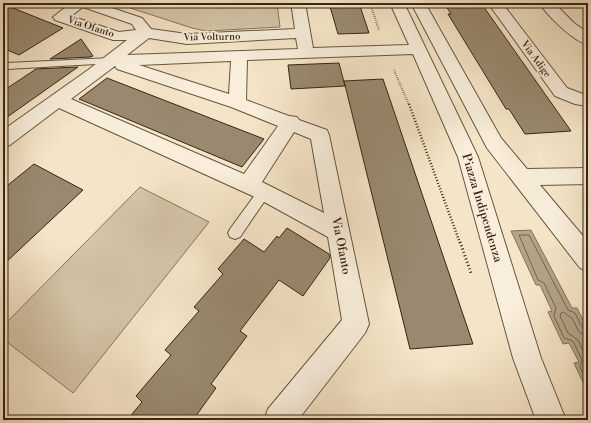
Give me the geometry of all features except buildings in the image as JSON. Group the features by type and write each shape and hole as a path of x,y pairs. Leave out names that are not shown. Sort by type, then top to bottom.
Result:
{"street":[{"name":"Via Ofanto","path":"82,3 137,21 146,33 118,36 60,17 82,3"},
{"path":"298,3 306,53"},
{"name":"Piazza Indipendenza","path":"397,3 468,157 527,358 550,420"},
{"path":"418,3 494,143 588,260"},
{"name":"Via Adige","path":"495,3 561,92 581,100 588,100"},
{"path":"546,3 569,26 588,40"},
{"name":"Via Volturno","path":"146,33 187,39 303,33"},
{"path":"3,140 111,61 146,33"},
{"name":"Via Volturno","path":"111,61 418,48"},
{"path":"237,103 238,56"},
{"name":"Via Ofanto","path":"111,61 291,122 320,135 356,324 279,420"},
{"path":"57,100 256,188 338,231"},
{"path":"256,188 291,122"},
{"path":"522,178 588,176"}],"lane":[{"path":"7,66 111,61"},
{"path":"235,233 256,188"}],"path":[{"path":"393,68 408,101 473,277"}],"shaded area":[{"path":"115,3 277,3 280,27 207,31 192,28"},
{"path":"140,187 209,222 73,393 3,339 3,326"}],"water":[{"path":"531,230 572,308 577,308 588,330 588,393 574,363 579,362 569,343 563,344 548,312 552,311 540,285 536,285 511,231"}]}
